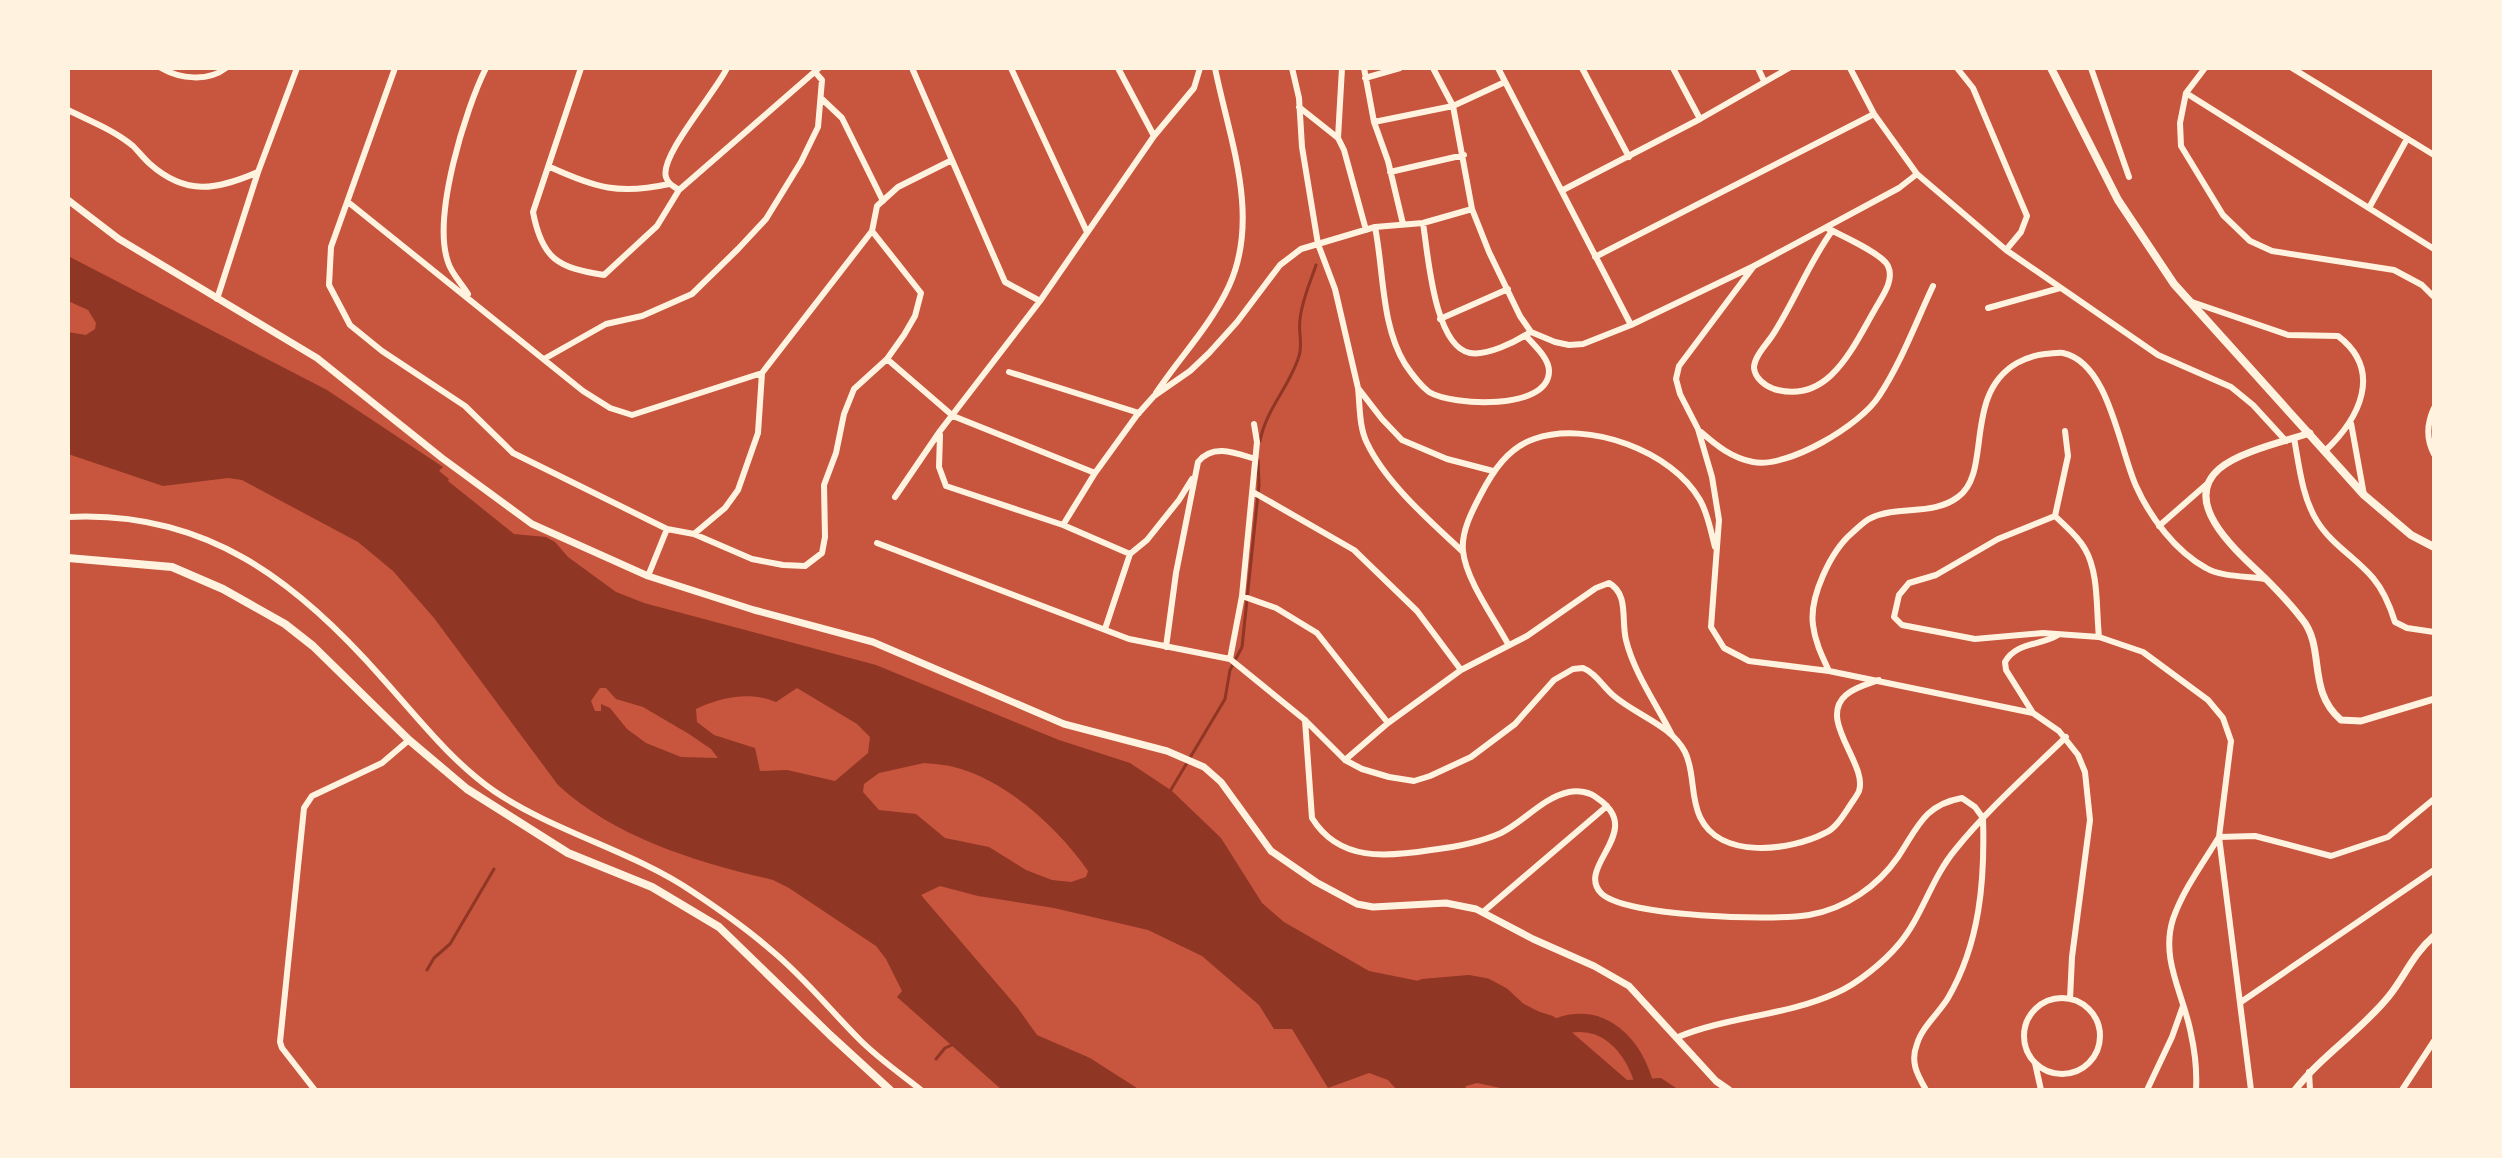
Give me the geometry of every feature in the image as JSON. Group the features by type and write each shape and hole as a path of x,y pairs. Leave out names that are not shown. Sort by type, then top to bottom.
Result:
{"main road":[{"path":"2051,68 2118,200 2187,300 2364,495 2411,535 2434,547"},
{"path":"68,558 172,567 223,589 285,624 313,646 409,740 467,789 545,839 580,858 652,887 719,927 890,1090"}],"street":[{"path":"161,68 182,76 200,78 218,74 226,68"},
{"path":"217,299 258,172 297,68"},
{"path":"395,68 331,247 329,285 350,325 382,351 465,406 513,453 667,529 694,534 752,559 805,566 822,553 825,537 824,485 836,453 844,414 854,389 887,359 915,316 921,293 872,231"},
{"path":"472,300 448,263 442,224 463,134 476,88 486,68"},
{"path":"544,359 606,324 642,316 692,294 766,219 807,151 818,127 822,99 822,80 817,70 679,190 657,226 604,275 577,271 562,265 549,254 537,237 533,212 581,68"},
{"path":"679,190 669,184 664,175 668,155 719,86 727,68"},
{"path":"912,68 1005,282 1040,301"},
{"path":"1011,68 1087,232"},
{"path":"1118,68 1154,136"},
{"path":"895,497 940,431 1040,301 1154,136 1194,88 1200,68"},
{"path":"1063,525 1095,473 1206,326 1229,285 1240,251 1244,213 1215,68"},
{"path":"1292,68 1318,244 1335,289 1367,443 1424,516 1463,552"},
{"path":"1338,138 1342,68"},
{"path":"1364,68 1374,122 1388,161 1403,224"},
{"path":"1365,78 1400,68"},
{"path":"1375,227 1390,333 1404,363 1431,393 1480,404 1496,404 1537,390 1549,376 1549,367 1520,316 1472,209 1453,106 1433,68"},
{"path":"1498,68 1631,325"},
{"path":"1582,68 1629,157"},
{"path":"1673,68 1700,119"},
{"path":"1758,68 1764,81"},
{"path":"1563,190 1700,119 1789,68"},
{"path":"1850,68 1874,114 1917,174 2006,250 2158,355 2231,387 2290,440 2316,520 2327,535 2372,576 2389,604 2395,622 2407,628 2434,632"},
{"path":"1957,68 1973,88 2027,216 2021,232 2006,250"},
{"path":"2091,68 2129,177"},
{"path":"2205,68 2186,93 2180,123 2181,146 2223,215 2250,241 2272,251 2394,270 2422,285 2434,297"},
{"path":"2292,68 2434,155"},
{"path":"1374,122 1453,106 1505,82"},
{"path":"2186,93 2434,249"},
{"path":"822,99 842,118 883,201"},
{"path":"1299,107 1338,138 1366,230"},
{"path":"68,110 106,128 167,177 189,187 213,187 258,172"},
{"path":"1595,257 1874,114"},
{"path":"2369,208 2407,139"},
{"path":"1390,172 1464,155"},
{"path":"694,534 725,508 738,490 758,433 762,373 872,231 877,206 898,187 952,160"},
{"path":"550,167 577,179 619,191 669,184"},
{"path":"1423,223 1440,319 1451,342 1471,354 1529,334 1569,345 1583,344 1631,325 1829,229 1917,174"},
{"path":"68,200 119,239 317,358 442,458 532,524 648,576 754,610 873,642 1064,724 1167,751 1204,767 1221,782 1271,851 1316,882 1357,904 1373,907 1446,903 1483,912 1533,939 1594,966 1629,986 1716,1081 1729,1090"},
{"path":"348,202 583,391 610,408 632,415 762,373"},
{"path":"1154,396 1190,371 1209,353 1280,265 1301,249 1375,227 1423,223 1472,209"},
{"path":"1829,229 1886,262 1889,284 1843,364 1823,384 1802,391 1785,392 1769,388 1759,380 1754,368 1757,357 1774,333 1829,229"},
{"path":"1754,266 1679,366 1676,379 1698,429 1712,477 1719,520 1711,627 1724,648 1749,661 1879,680 2033,713"},
{"path":"1698,429 1734,457 1755,463 1775,463 1860,419 1879,397 1933,286"},
{"path":"1988,308 2060,288"},
{"path":"1440,319 1508,289"},
{"path":"2187,300 2288,335 2338,336 2357,353 2364,375 2359,404 2351,423 2325,451"},
{"path":"1829,671 1818,647 1812,621 1821,576 1843,541 1870,518 1941,507 1961,496 1972,479 1980,418 1989,396 2000,377 2015,364 2034,355 2062,352 2084,362 2099,381 2137,488 2159,526 2183,551 2208,570 2265,579"},
{"path":"887,359 953,416 1095,473"},
{"path":"1009,372 1139,413"},
{"path":"1358,388 1402,440 1447,459 1493,471"},
{"path":"2434,408 2428,428 2434,454"},
{"path":"2351,423 2364,495"},
{"path":"1230,659 1242,596 1253,492 1254,424"},
{"path":"940,431 939,467 946,486 1063,525 1130,554"},
{"path":"2055,516 2068,456 2065,431"},
{"path":"2159,526 2207,484 2218,469 2233,460 2310,433"},
{"path":"1508,644 1473,581 1463,552 1464,534 1493,471 1511,452 1535,438 1599,435 1636,447 1661,461 1684,480 1701,501 1716,550"},
{"path":"1166,647 1176,573 1194,476 1201,457 1224,450 1255,459"},
{"path":"1105,629 1130,554 1147,540 1194,476"},
{"path":"2207,484 2207,508 2215,524 2242,558 2304,621 2310,633 2323,700 2341,720 2361,721 2434,699"},
{"path":"1253,492 1354,550 1417,611 1461,670"},
{"path":"68,517 98,515 184,530 250,559 313,607 382,678 424,727 494,791 572,834 633,858 691,891 771,950 861,1041 921,1090"},
{"path":"2055,516 1998,539 1936,575 1909,583 1899,595 1894,617 1902,625 1975,639 2043,633 2099,637 2143,652 2208,700 2223,718 2231,741 2219,837 2251,1090"},
{"path":"2055,516 2087,551 2093,573 2099,637"},
{"path":"648,576 667,529"},
{"path":"877,543 1129,639 1230,659 1305,720 1345,760 1389,777 1414,781 1471,757 1515,724 1554,680 1573,669 1583,668 1613,695 1673,736"},
{"path":"1345,760 1388,723 1461,670 1527,636 1596,588 1609,583 1619,591 1622,599 1626,640 1641,676 1673,736 1685,751 1700,818 1711,832 1728,844 1748,847 1807,842 1830,831 1859,790 1859,777 1839,726 1837,709 1843,697 1853,690 1879,680"},
{"path":"1242,596 1276,608 1317,633 1388,723"},
{"path":"2058,635 2017,649 2005,662 2006,670 2033,713 2066,737 2085,772 2090,820 2072,957 2070,999"},
{"path":"1305,720 1312,818 1319,830 1333,841 1354,851 1383,856 1470,845 1503,832 1538,806 1569,791 1588,792 1607,806 1616,822 1615,834 1595,874 1598,891 1607,899 1699,916 1810,915 1840,907 1876,883 1897,859 1922,820 1942,802 1962,798 1975,807 1983,818 1985,865 1978,917 1968,954 1948,998 1917,1041 1913,1058 1915,1072 1926,1090"},
{"path":"1678,1037 1838,992 1866,973 1899,944 1933,881 1983,818 2066,737"},
{"path":"314,1089 280,1042 304,808 312,796 382,763 409,740"},
{"path":"2219,837 2255,836 2331,856 2388,837 2434,799"},
{"path":"1483,912 1607,806"},
{"path":"2196,1090 2191,1033 2170,963 2172,921 2186,891 2219,837"},
{"path":"2241,1002 2434,870"},
{"path":"2295,1090 2309,1072 2381,1005 2418,949 2434,936"},
{"path":"2035,1063 2048,1072 2061,1075 2073,1073 2094,1059 2099,1047 2098,1022 2092,1011 2082,1003 2058,998 2035,1009 2024,1032 2025,1045 2035,1063 2041,1090"},
{"path":"2147,1090 2183,1006"},
{"path":"850,1054 861,1041"},
{"path":"2402,1090 2434,1041"},
{"path":"2309,1072 2310,1090"}],"shaded area":[{"path":"68,256 327,390 443,467 439,471 448,481 514,534 546,537 555,542 568,557 616,592 644,603 876,665 1059,740 1130,763 1172,791 1221,838 1262,903 1284,922 1369,971 1478,993 1553,1016 1627,1080 1661,1078 1679,1090 1510,1090 1477,1083 1466,1086 1465,1090 1397,1090 1388,1080 1369,1073 1328,1088 1292,1029 1274,1029 1259,1005 1202,956 1148,930 940,886 921,895 1017,1007 1037,1035 1090,1058 1140,1090 1002,1090 897,997 902,991 876,946 789,888 773,880 687,856 632,834 581,804 558,785 434,618 393,571 358,542 242,480 228,478 163,486 68,454 68,332 86,335 95,329 96,323 88,310 68,301","holes":["600,688 606,688 616,699 643,707 689,734 711,749 718,758 681,757 646,743 627,729 610,708 601,704 601,711 595,711 591,701","797,688 857,724 870,737 868,753 835,781 787,770 760,771 755,748 714,735 697,722 696,709 715,701 746,696 776,702","924,763 952,767 997,785 1032,810 1063,839 1088,871 1086,877 1071,882 1052,880 1026,870 989,847 945,838 916,814 879,810 863,792 864,784 879,773"]}],"waterway":[{"path":"1260,441 1267,418 1299,356 1301,312 1316,265"},
{"path":"1169,793 1225,699 1230,670 1242,647 1259,485 1258,460"},
{"path":"427,970 434,958 450,944 494,869"},
{"path":"1423,988 1469,984 1485,987 1502,996 1518,1011 1553,1029 1587,1023 1601,1027 1625,1046 1634,1059 1646,1090"},
{"path":"936,1059 945,1048 954,1044"}]}
